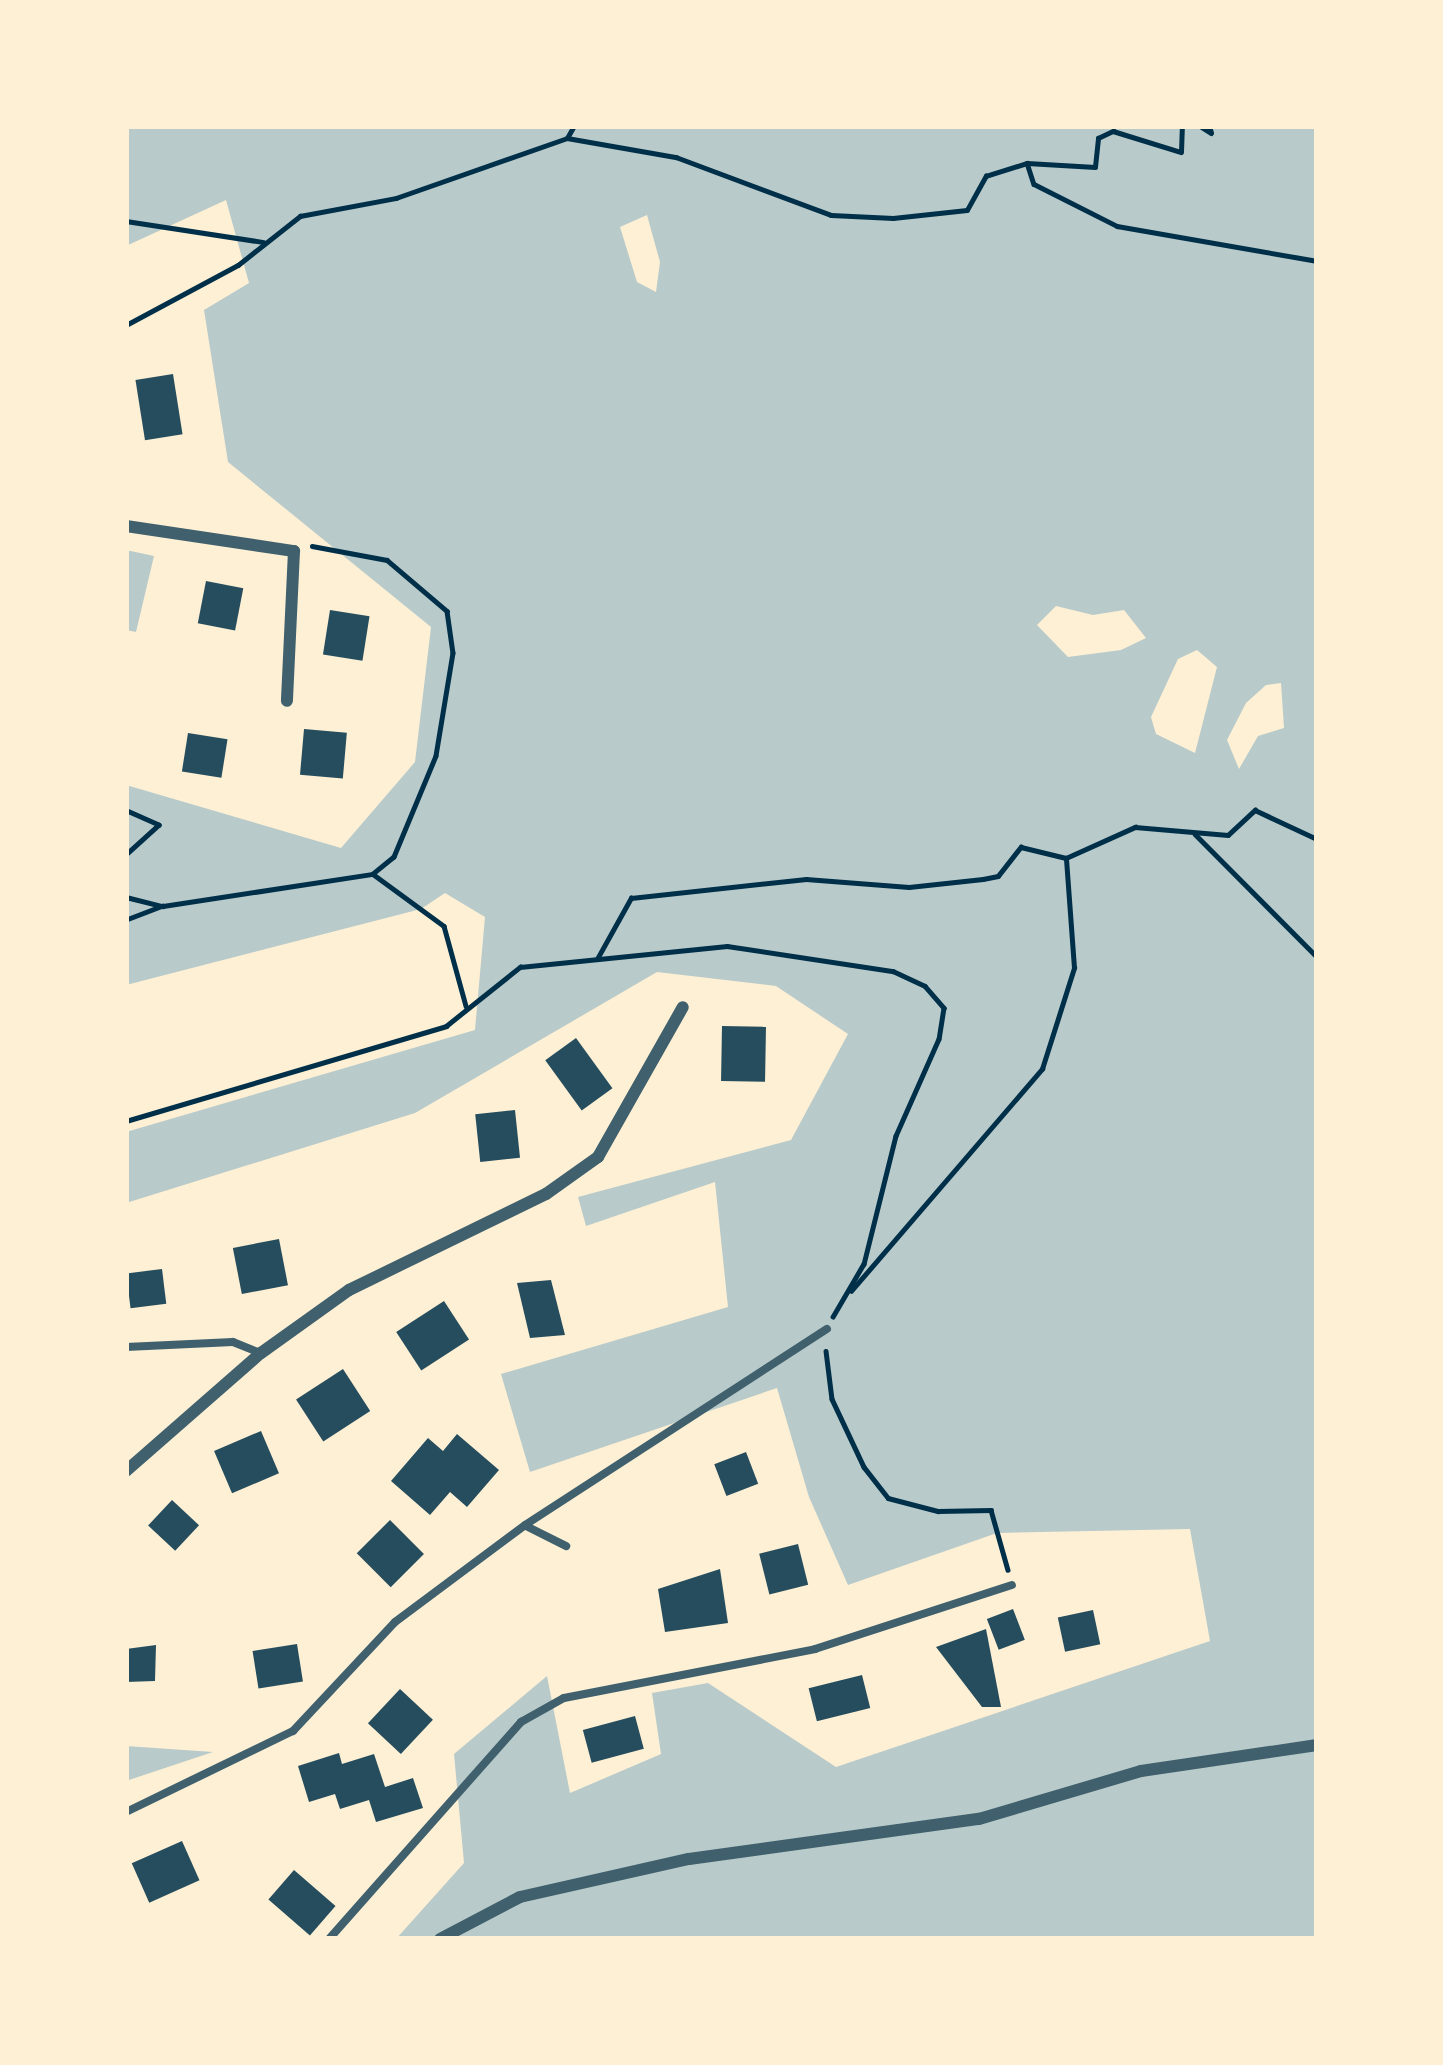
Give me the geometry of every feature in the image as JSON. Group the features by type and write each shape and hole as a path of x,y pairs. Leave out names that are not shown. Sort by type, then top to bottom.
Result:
{"street":[{"path":"126,526 286,546 299,560 287,701"},
{"path":"126,1471 261,1353 350,1290 565,1184 598,1157 683,1007"},
{"path":"440,1939 520,1897 668,1864 979,1819 1141,1772 1317,1745"}],"lane":[{"path":"126,1812 293,1731 395,1622 525,1525 826,1328"},
{"path":"126,1347 233,1342 261,1353"},
{"path":"525,1525 566,1546"},
{"path":"329,1939 521,1723 564,1698 815,1649 1012,1585"}],"path":[{"path":"567,138 574,126"},
{"path":"126,325 238,266 300,216 396,198 567,138 676,157 831,215 967,210 986,176 1027,163 1095,167 1098,138 1113,131 1180,152 1182,126"},
{"path":"1200,126 1211,133 1209,126"},
{"path":"1027,163 1034,184 1117,226 1317,261"},
{"path":"126,221 263,242"},
{"path":"1258,250 1260,239"},
{"path":"126,920 163,906 374,874 394,857 436,756 453,653 446,611 387,560 342,547 286,546"},
{"path":"597,959 632,898 806,879 909,887 983,879 998,876 1021,847 1066,859 1135,827 1228,835 1266,809 1317,839"},
{"path":"126,810 159,826 126,854"},
{"path":"1195,834 1317,957"},
{"path":"842,1299 936,1201 1042,1069 1074,968 1066,859"},
{"path":"374,874 444,926 467,1007"},
{"path":"126,897 163,906"},
{"path":"126,1121 446,1026 520,967 727,946 892,971 926,986 944,1007 931,1060 896,1136 864,1264 826,1328 832,1399 864,1467 888,1498 938,1511 992,1510 1012,1585"}],"shaded area":[{"path":"126,126 1317,126 1317,1939 396,1939 464,1863 454,1754 547,1676 570,1793 661,1754 652,1693 708,1683 836,1767 1210,1641 1190,1529 997,1533 848,1585 809,1497 777,1388 530,1472 501,1374 728,1307 715,1182 586,1226 578,1197 791,1140 848,1034 776,986 657,972 415,1113 126,1203 126,1132 475,1030 485,917 445,893 421,909 126,985 126,785 341,848 415,762 431,627 228,462 204,310 249,283 226,200 126,246","holes":["647,215 660,262 656,292 637,282 620,227","1056,606 1093,615 1124,610 1146,638 1121,650 1068,657 1037,625","1197,650 1217,667 1195,753 1156,734 1151,717 1178,659","1281,683 1284,728 1258,736 1239,769 1227,740 1246,703 1266,685"]},
{"path":"126,550 154,556 136,632 126,630"},
{"path":"126,1746 213,1752 126,1781"}],"building":[{"path":"173,374 183,434 145,440 135,380"},
{"path":"206,581 243,588 235,630 198,623"},
{"path":"330,610 370,616 362,661 323,654"},
{"path":"304,729 347,733 343,779 300,775"},
{"path":"188,733 228,739 221,778 182,772"},
{"path":"722,1026 766,1027 765,1082 721,1081"},
{"path":"576,1038 612,1088 582,1110 545,1060"},
{"path":"515,1110 520,1158 480,1162 475,1114"},
{"path":"279,1239 288,1285 242,1294 233,1248"},
{"path":"162,1269 166,1304 131,1308 126,1273"},
{"path":"551,1280 565,1335 530,1338 517,1283"},
{"path":"444,1301 469,1340 421,1371 396,1332"},
{"path":"343,1369 370,1411 323,1441 296,1399"},
{"path":"261,1431 279,1473 232,1493 214,1451"},
{"path":"457,1434 499,1470 467,1507 450,1492 430,1515 391,1481 428,1438 443,1451"},
{"path":"746,1452 758,1484 726,1496 714,1464"},
{"path":"172,1500 199,1525 175,1551 148,1526"},
{"path":"390,1520 424,1554 391,1587 357,1553"},
{"path":"798,1544 808,1585 769,1594 759,1554"},
{"path":"720,1569 728,1623 665,1632 658,1589"},
{"path":"1013,1609 1025,1640 999,1650 987,1619"},
{"path":"1093,1610 1100,1644 1065,1652 1058,1617"},
{"path":"986,1629 1001,1707 982,1707 936,1647"},
{"path":"297,1644 303,1682 258,1689 253,1651"},
{"path":"156,1645 155,1681 126,1682 126,1649"},
{"path":"862,1675 870,1708 817,1721 809,1688"},
{"path":"400,1689 433,1720 401,1754 368,1723"},
{"path":"635,1716 644,1749 592,1763 583,1730"},
{"path":"339,1753 342,1764 374,1754 385,1787 413,1778 423,1808 376,1822 369,1800 340,1809 335,1794 309,1802 298,1766"},
{"path":"182,1841 199,1880 149,1903 132,1863"},
{"path":"294,1870 336,1906 310,1936 268,1899"}]}
